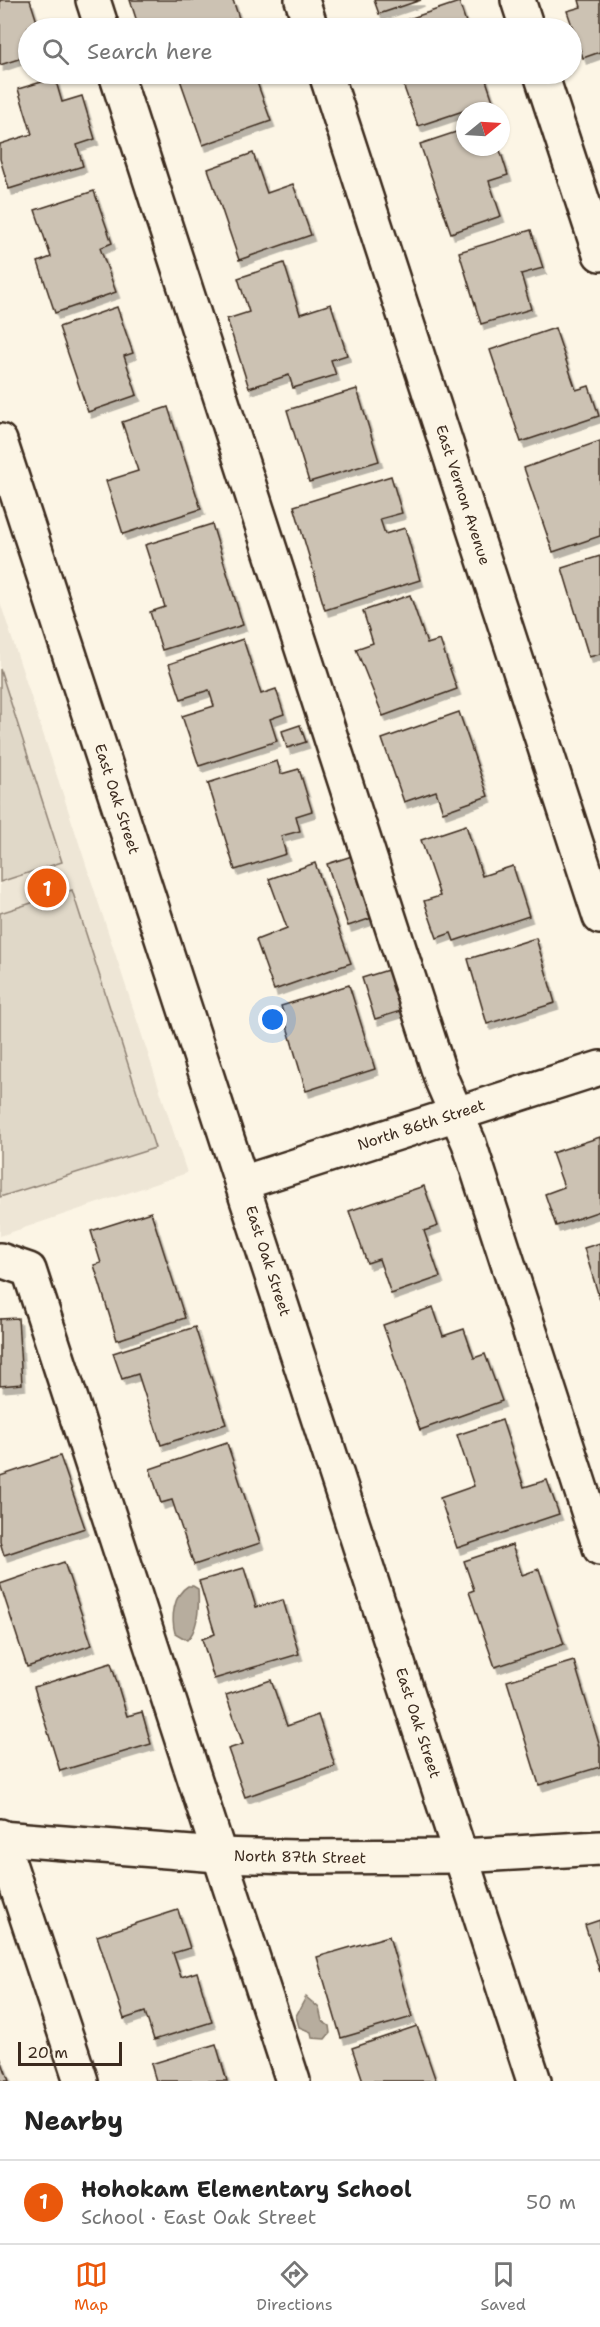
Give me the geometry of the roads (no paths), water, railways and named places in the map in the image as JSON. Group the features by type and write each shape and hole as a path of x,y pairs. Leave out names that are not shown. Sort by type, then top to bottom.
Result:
{"street":[{"path":"93,0 99,18"},
{"path":"302,0 308,18"},
{"path":"518,0 524,18"},
{"path":"119,84 442,1081 469,1143 600,1548"},
{"name":"East Vernon Avenue","path":"329,84 600,917"},
{"path":"545,84 600,254"},
{"name":"East Oak Street","path":"0,441 534,2081"},
{"name":"North 86th Street","path":"242,1183 600,1068"},
{"path":"0,1260 29,1270 292,2081"},
{"path":"0,1837 81,2081"},
{"name":"North 87th Street","path":"0,1837 218,1855 385,1858 600,1848"}],"place":[{"name":"Hohokam Elementary School","path":"47,888"}]}
